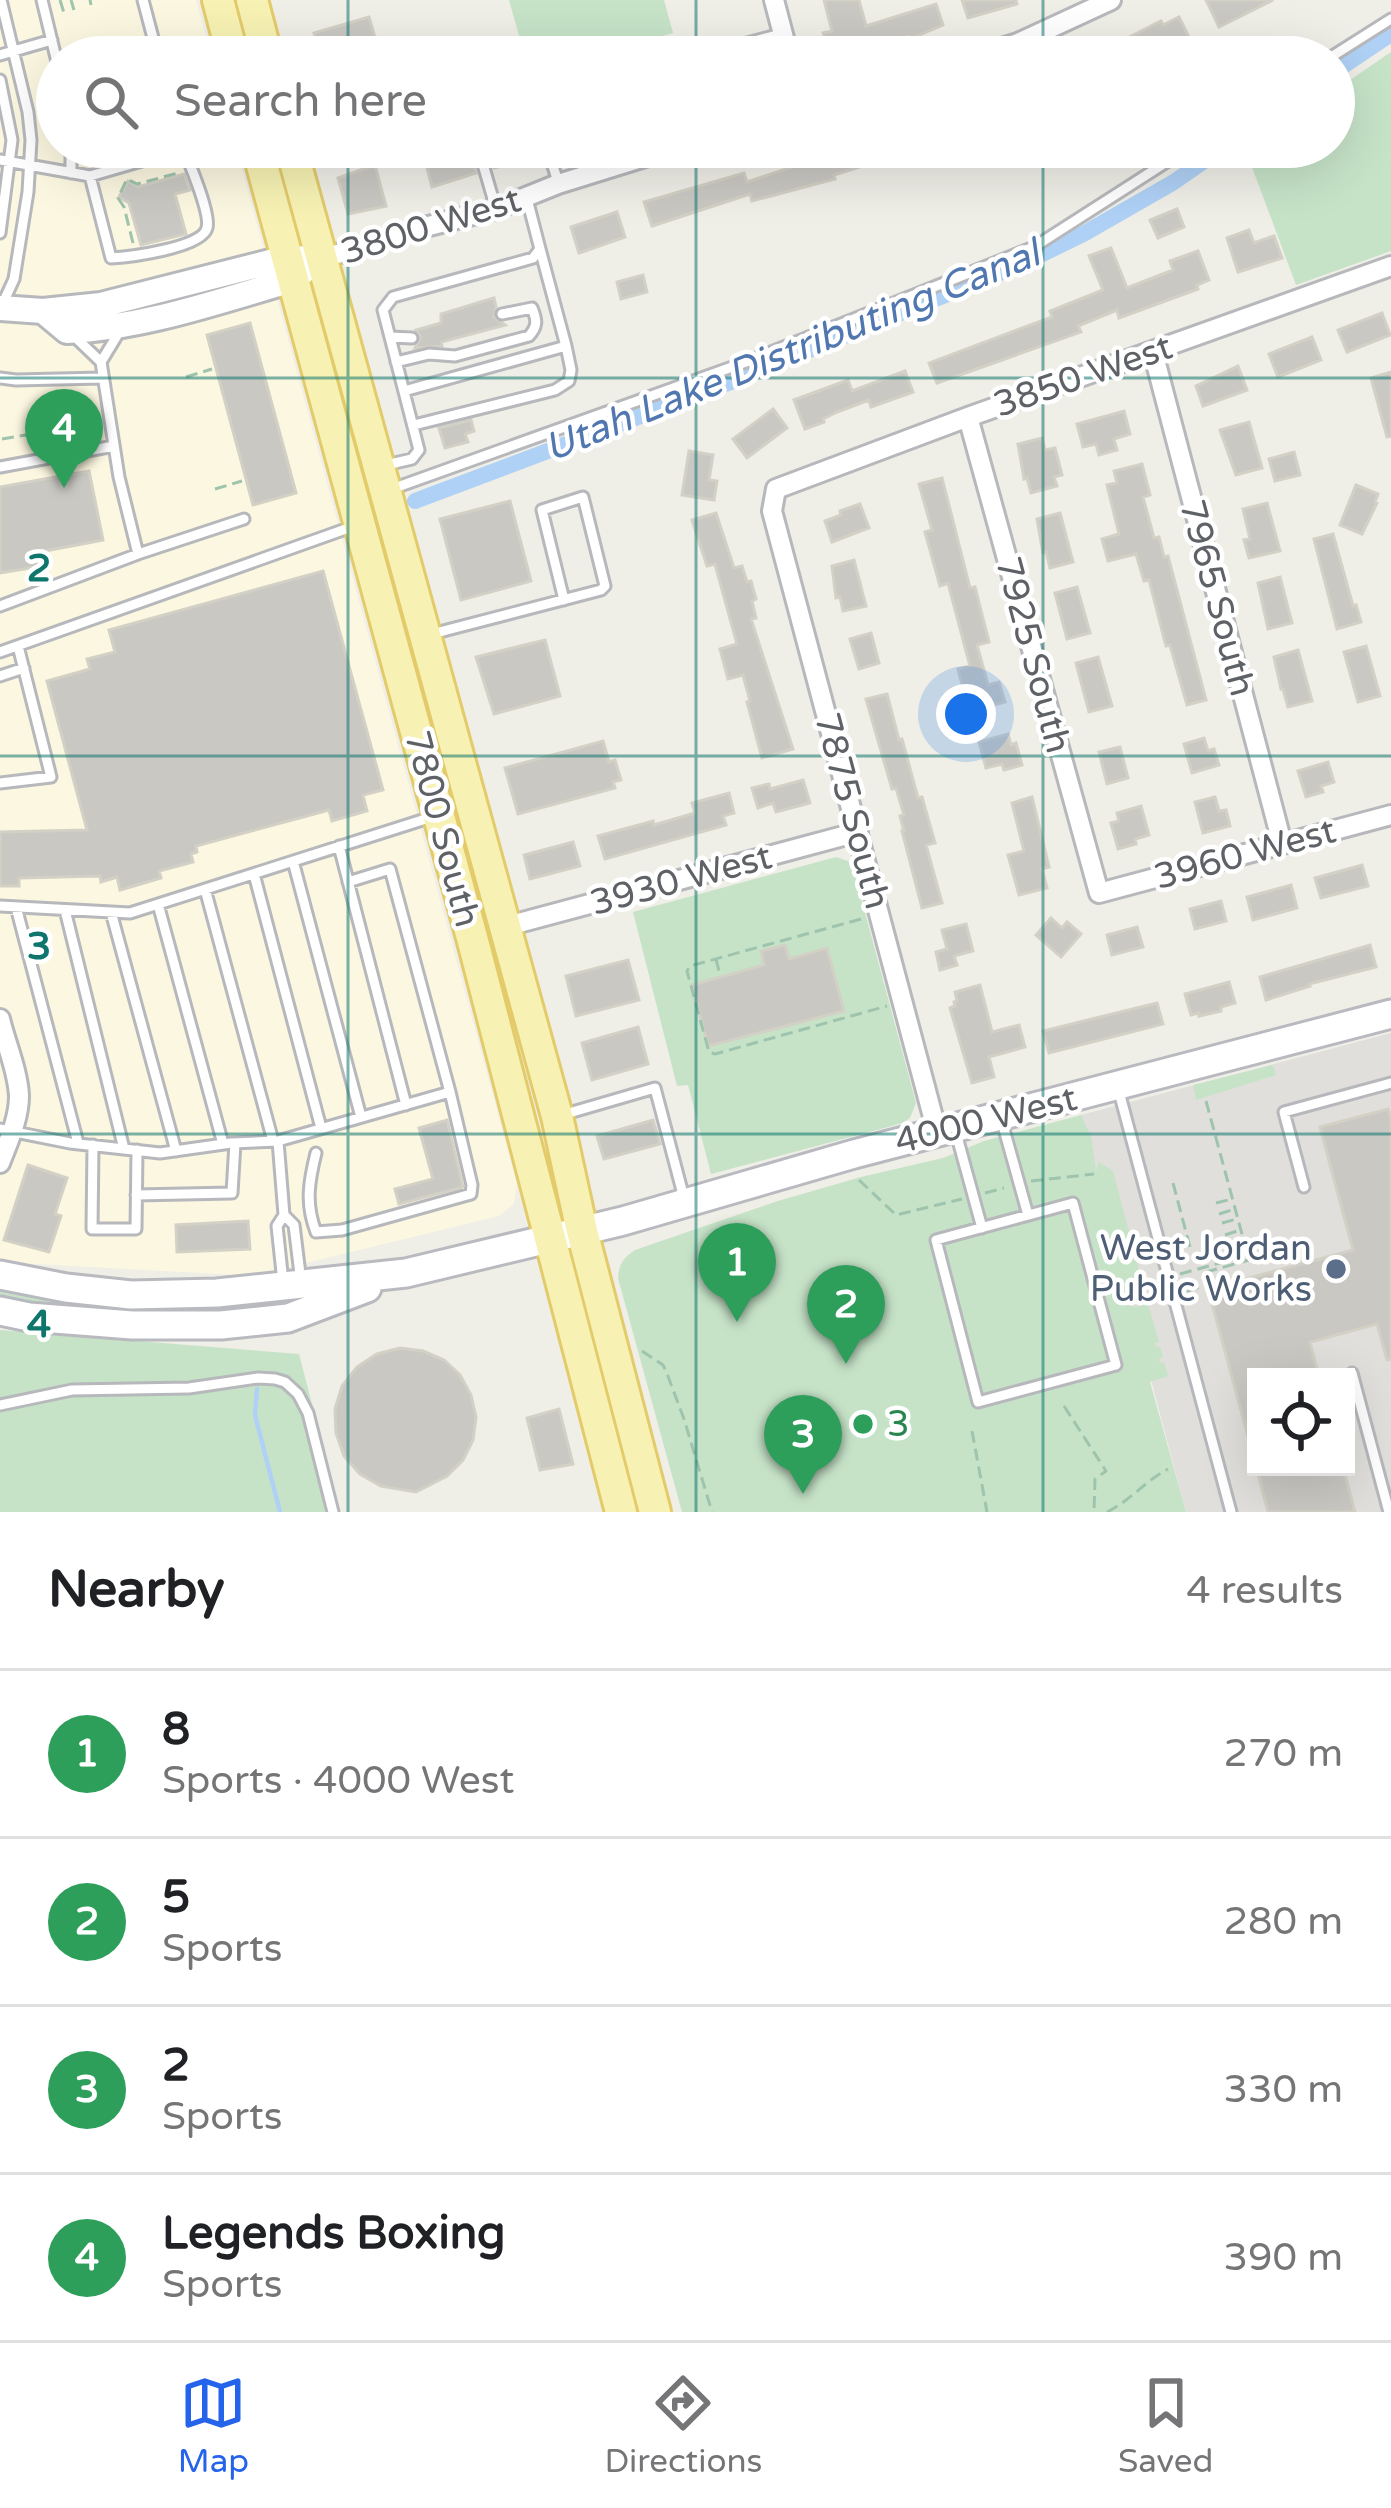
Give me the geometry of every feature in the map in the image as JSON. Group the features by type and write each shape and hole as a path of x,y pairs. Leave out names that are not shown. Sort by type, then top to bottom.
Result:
{"main road":[{"path":"218,0 227,36"},
{"path":"252,0 261,36"},
{"name":"7800 South","path":"263,168 621,1512"},
{"name":"7800 South","path":"297,168 557,1116 655,1512"},
{"path":"359,524 373,531 388,554 406,624 413,636 424,636"},
{"name":"4000 West","path":"406,1273 686,1204 777,1175 1391,1014"},
{"path":"0,1275 131,1295 292,1286 406,1273"},
{"path":"0,1311 132,1325 221,1325 288,1318 406,1273"}],"street":[{"path":"774,0 784,36"},
{"path":"1033,36 1111,0"},
{"name":"3800 West","path":"321,259 496,209 598,168"},
{"path":"44,311 67,331 124,325 321,259"},
{"name":"3850 West","path":"776,489 1391,266"},
{"path":"0,308 44,311 101,305 289,269"},
{"name":"7965 South","path":"1153,352 1282,843"},
{"name":"7925 South","path":"968,417 1099,893"},
{"name":"7875 South","path":"776,489 772,511 858,832 946,1130"},
{"name":"3960 West","path":"1099,893 1391,815"},
{"name":"3930 West","path":"504,927 858,832"},
{"path":"0,1019 19,1093 0,1163"}],"lane":[{"path":"0,308 14,279 30,167 28,112 2,0"},
{"path":"42,0 51,36"},
{"path":"143,0 152,36"},
{"path":"1355,42 1391,19"},
{"path":"772,36 783,33"},
{"path":"0,55 36,45"},
{"path":"0,80 12,140 5,161 0,233"},
{"path":"5,161 36,168"},
{"path":"37,168 89,176 116,168"},
{"path":"71,168 71,173"},
{"path":"89,176 111,258 145,255 205,234 208,223 193,168"},
{"path":"484,168 496,209"},
{"path":"553,168 558,184"},
{"path":"380,479 746,362 1034,247 1157,168"},
{"path":"414,425 555,390 569,381 572,370 526,199"},
{"path":"380,479 419,450 383,310 393,297 533,259 540,249"},
{"path":"396,362 429,354 455,356 529,336 536,329 532,308 502,314"},
{"path":"124,325 101,362 138,554"},
{"path":"67,331 101,362"},
{"path":"390,337 412,338"},
{"path":"404,391 566,346"},
{"path":"0,378 102,378"},
{"path":"0,467 114,446"},
{"path":"424,636 564,600 601,590 605,586 583,497 542,510 564,600"},
{"path":"0,606 244,519"},
{"path":"0,652 359,524"},
{"path":"0,783 51,777 18,646"},
{"path":"0,676 24,668"},
{"path":"0,906 130,913 438,815"},
{"path":"339,847 406,1105"},
{"path":"293,861 361,1117"},
{"path":"316,1153 308,1187 309,1215 316,1232 342,1230 471,1193 450,1092 390,869 348,881"},
{"path":"254,874 321,1128"},
{"path":"206,889 276,1141 284,1215 277,1226 292,1286"},
{"path":"136,1195 232,1192 229,1143 158,904"},
{"path":"16,907 78,1143"},
{"path":"65,910 124,1149"},
{"path":"111,912 176,1150"},
{"path":"1304,1187 1284,1112 1391,1082"},
{"path":"1117,1086 1231,1512"},
{"path":"557,1116 655,1088 686,1204"},
{"path":"6,1131 160,1153 276,1141 450,1092"},
{"path":"1000,1116 1028,1215"},
{"path":"946,1130 982,1228"},
{"path":"93,1145 92,1229 136,1229 136,1150"},
{"path":"1073,1203 1116,1365 978,1402 936,1240 1028,1215 1073,1203"},
{"path":"284,1215 294,1225 292,1286"},
{"path":"0,1405 72,1390 285,1382 308,1414 333,1512"},
{"path":"1355,1384 1389,1512"}],"path":[{"path":"60,0 64,13"},
{"path":"71,0 74,10"},
{"path":"136,252 118,198 127,179 137,184 172,174"},
{"path":"187,377 212,369"},
{"path":"2,440 26,435"},
{"path":"215,489 242,482"},
{"path":"865,918 690,966 698,1016 712,1054 889,1006"},
{"path":"716,959 720,975"},
{"path":"1180,1273 1249,1260 1206,1101"},
{"path":"1029,1182 1094,1174"},
{"path":"859,1180 896,1215 963,1198"},
{"path":"1173,1184 1190,1247"},
{"path":"983,1193 1009,1186"},
{"path":"1216,1203 1232,1199"},
{"path":"1219,1214 1235,1209"},
{"path":"1222,1223 1238,1219"},
{"path":"1225,1235 1241,1230"},
{"path":"1228,1248 1244,1244"},
{"path":"1185,1292 1210,1287 1205,1268"},
{"path":"642,1351 666,1371 712,1512"},
{"path":"1064,1406 1106,1471 1095,1479 1094,1512"},
{"path":"972,1431 987,1512"},
{"path":"1107,1512 1168,1468"}],"shaded area":[{"path":"0,0 196,0 206,36 36,36 36,168 242,168 517,1184 514,1204 499,1216 253,1276 0,1262"},
{"name":"West Jordan Public Works","path":"1391,1033 1391,1512 1186,1512 1081,1115"}],"green space":[{"path":"509,0 664,0 673,33 662,36 519,36"},
{"path":"1391,52 1391,251 1296,285 1252,168 1355,168 1355,77"},
{"path":"836,857 848,861 855,875 916,1103 903,1123 711,1174 688,1085 677,1086 633,912"},
{"path":"1273,1065 1276,1075 1196,1100 1193,1085"},
{"path":"1081,1115 1091,1136 1096,1171 1099,1162 1113,1171 1147,1300 1132,1307 1148,1304 1159,1342 1156,1347 1163,1357 1160,1363 1164,1362 1168,1376 1150,1382 1186,1512 682,1512 618,1278 627,1256 778,1201 943,1158 984,1141"},
{"path":"0,1290 73,1299 326,1291 272,1308 146,1318 0,1302"},
{"path":"0,1330 299,1354 340,1512 0,1512"}],"building":[{"path":"824,0 859,0 866,26 936,4 943,25 917,36 824,36 832,31"},
{"path":"962,0 1016,0 1017,4 968,18"},
{"path":"1206,0 1273,0 1219,27"},
{"path":"369,17 375,36 315,36"},
{"path":"1179,17 1188,36 1131,36 1161,21 1163,25"},
{"path":"376,168 386,206 348,214 338,178"},
{"path":"427,168 475,168 476,173 432,187"},
{"path":"789,168 856,168 834,175 835,179 752,201 750,194 652,226 644,202 744,173 747,182"},
{"path":"184,174 190,190 175,194 186,234 141,245 129,203 119,197 128,181 138,187"},
{"path":"1177,209 1184,227 1158,238 1150,220"},
{"path":"617,212 625,237 579,253 571,227"},
{"path":"1249,230 1254,243 1274,236 1282,258 1238,272 1227,238"},
{"path":"1111,248 1127,288 1173,270 1170,261 1198,251 1209,280 1197,285 1198,289 1119,318 1117,310 1078,326 1081,332 937,383 929,363 1052,317 1050,311 1103,290 1089,256"},
{"path":"643,275 647,292 621,299 617,282"},
{"path":"494,298 494,317 505,325 441,342 442,346 415,348 421,337 416,330 441,323 441,314"},
{"path":"1382,313 1390,335 1347,352 1338,330"},
{"path":"250,323 296,493 253,505 207,335"},
{"path":"1312,337 1321,360 1278,377 1269,354"},
{"path":"1238,366 1247,390 1203,406 1196,386"},
{"path":"905,371 913,392 871,407 869,400 805,429 794,400 848,380 852,391"},
{"path":"1391,372 1391,436 1387,437 1371,378"},
{"path":"773,409 787,428 747,458 733,439"},
{"path":"1124,411 1130,434 1114,439 1117,450 1099,455 1096,444 1083,447 1077,424"},
{"path":"471,420 474,431 465,434 468,442 445,448 439,428"},
{"path":"1249,422 1262,468 1236,475 1220,430"},
{"path":"1042,438 1045,450 1055,448 1062,475 1054,477 1057,486 1031,493 1018,444"},
{"path":"689,451 713,455 709,480 717,481 714,500 682,495"},
{"path":"1294,452 1300,475 1275,481 1269,459"},
{"path":"1142,464 1150,495 1143,497 1154,538 1159,537 1164,557 1168,556 1206,700 1187,705 1149,580 1144,581 1136,554 1108,561 1102,539 1119,534 1107,485 1117,483 1114,471"},
{"path":"89,471 103,540 45,551 48,565 0,573 0,487"},
{"path":"942,478 989,642 977,645 988,685 999,682 1005,702 969,712 958,669 970,666 948,583 940,586 925,532 932,530 919,484"},
{"path":"1356,485 1378,494 1362,534 1340,525"},
{"path":"510,501 531,581 461,600 440,519"},
{"path":"1267,503 1280,551 1249,558 1243,509"},
{"path":"860,504 869,528 832,542 825,521"},
{"path":"716,513 734,568 742,566 747,582 751,581 756,618 751,619 793,749 762,758 743,675 728,679 720,649 737,644 715,564 707,566 692,520"},
{"path":"1060,513 1073,562 1050,568 1037,519"},
{"path":"1333,534 1361,622 1337,629 1314,539"},
{"path":"854,560 866,606 843,611 840,597 836,598 832,566"},
{"path":"323,571 383,790 363,795 367,811 332,821 329,810 196,846 193,862 159,871 161,878 120,890 117,877 101,882 100,876 19,878 19,886 0,886 0,832 87,830 47,681 90,669 87,659 115,652 109,630"},
{"path":"1280,577 1292,623 1268,629 1258,583"},
{"path":"1077,587 1090,633 1067,639 1055,593"},
{"path":"871,633 879,663 859,669 850,639"},
{"path":"545,640 560,696 494,714 476,657"},
{"path":"1366,646 1380,696 1358,702 1344,652"},
{"path":"1298,650 1312,701 1288,707 1274,657"},
{"path":"1098,657 1112,706 1089,712 1076,663"},
{"path":"887,694 935,843 926,845 942,903 922,908 902,831 900,816 904,815 866,699"},
{"path":"1008,734 1022,765 986,768 979,742"},
{"path":"1204,738 1219,765 1192,773 1184,744"},
{"path":"603,741 621,780 613,782 615,788 518,814 505,768"},
{"path":"1120,747 1128,778 1107,784 1099,752"},
{"path":"1328,762 1334,782 1321,786 1323,792 1306,797 1298,771"},
{"path":"803,780 810,803 776,812 773,803 758,808 752,788 769,784 770,789"},
{"path":"729,793 734,813 723,816 726,825 605,859 598,836 695,813 692,803"},
{"path":"1032,797 1049,867 1042,869 1047,888 1019,895 1008,855 1024,851 1012,803"},
{"path":"1215,797 1219,811 1226,810 1230,826 1203,833 1195,802"},
{"path":"1141,806 1149,835 1118,849 1111,823 1119,821 1117,813"},
{"path":"573,842 580,866 530,879 524,855"},
{"path":"1362,865 1368,886 1321,898 1315,878"},
{"path":"1291,885 1297,908 1253,920 1247,897"},
{"path":"1221,901 1226,921 1195,929 1190,909"},
{"path":"1051,918 1062,928 1067,922 1081,934 1061,957 1036,935"},
{"path":"966,924 973,951 954,956 957,965 940,970 936,952 947,949 942,930"},
{"path":"1137,927 1143,947 1112,955 1107,935"},
{"path":"785,945 789,959 827,948 844,1011 708,1046 692,985 764,965 761,951"},
{"path":"1370,945 1376,967 1266,1000 1260,977"},
{"path":"628,960 639,1000 576,1016 566,976"},
{"path":"1229,982 1235,1003 1221,1011 1191,1015 1185,994"},
{"path":"980,985 992,1032 1019,1025 1025,1047 989,1057 994,1077 972,1083 950,1008 957,1001 955,992"},
{"path":"1157,1003 1163,1024 1049,1053 1043,1031"},
{"path":"638,1027 648,1064 592,1080 582,1043"},
{"name":"West Jordan Public Works","path":"1388,1109 1391,1359 1387,1360 1377,1324 1310,1342 1317,1368 1247,1368 1247,1433 1208,1289 1353,1250 1320,1127"},
{"path":"447,1120 463,1187 399,1204 395,1189 433,1179 419,1128"},
{"path":"653,1120 660,1144 604,1159 597,1136"},
{"path":"28,1165 67,1178 49,1252 4,1240"},
{"path":"248,1221 250,1249 177,1252 176,1225"},
{"path":"400,1348 444,1360 460,1375 476,1417 473,1440 463,1460 447,1476 416,1492 381,1486 360,1474 344,1456 336,1433 335,1409 342,1386 357,1367 377,1354"},
{"path":"559,1409 573,1464 540,1470 527,1418"},
{"path":"1258,1476 1345,1476 1355,1512 1268,1512"}],"waterway":[{"name":"Utah Lake Distributing Canal","path":"1355,58 1391,34"},
{"name":"Utah Lake Distributing Canal","path":"415,501 728,383 1022,264 1085,233 1194,168"},
{"path":"257,1389 255,1415 280,1512"}],"place":[{"name":"Legends Boxing","path":"64,488"},
{"name":"West Jordan Public Works","path":"1336,1269"},
{"name":"8","path":"737,1322"},
{"name":"5","path":"846,1364"},
{"name":"3","path":"863,1424"},
{"name":"2","path":"803,1494"}]}
